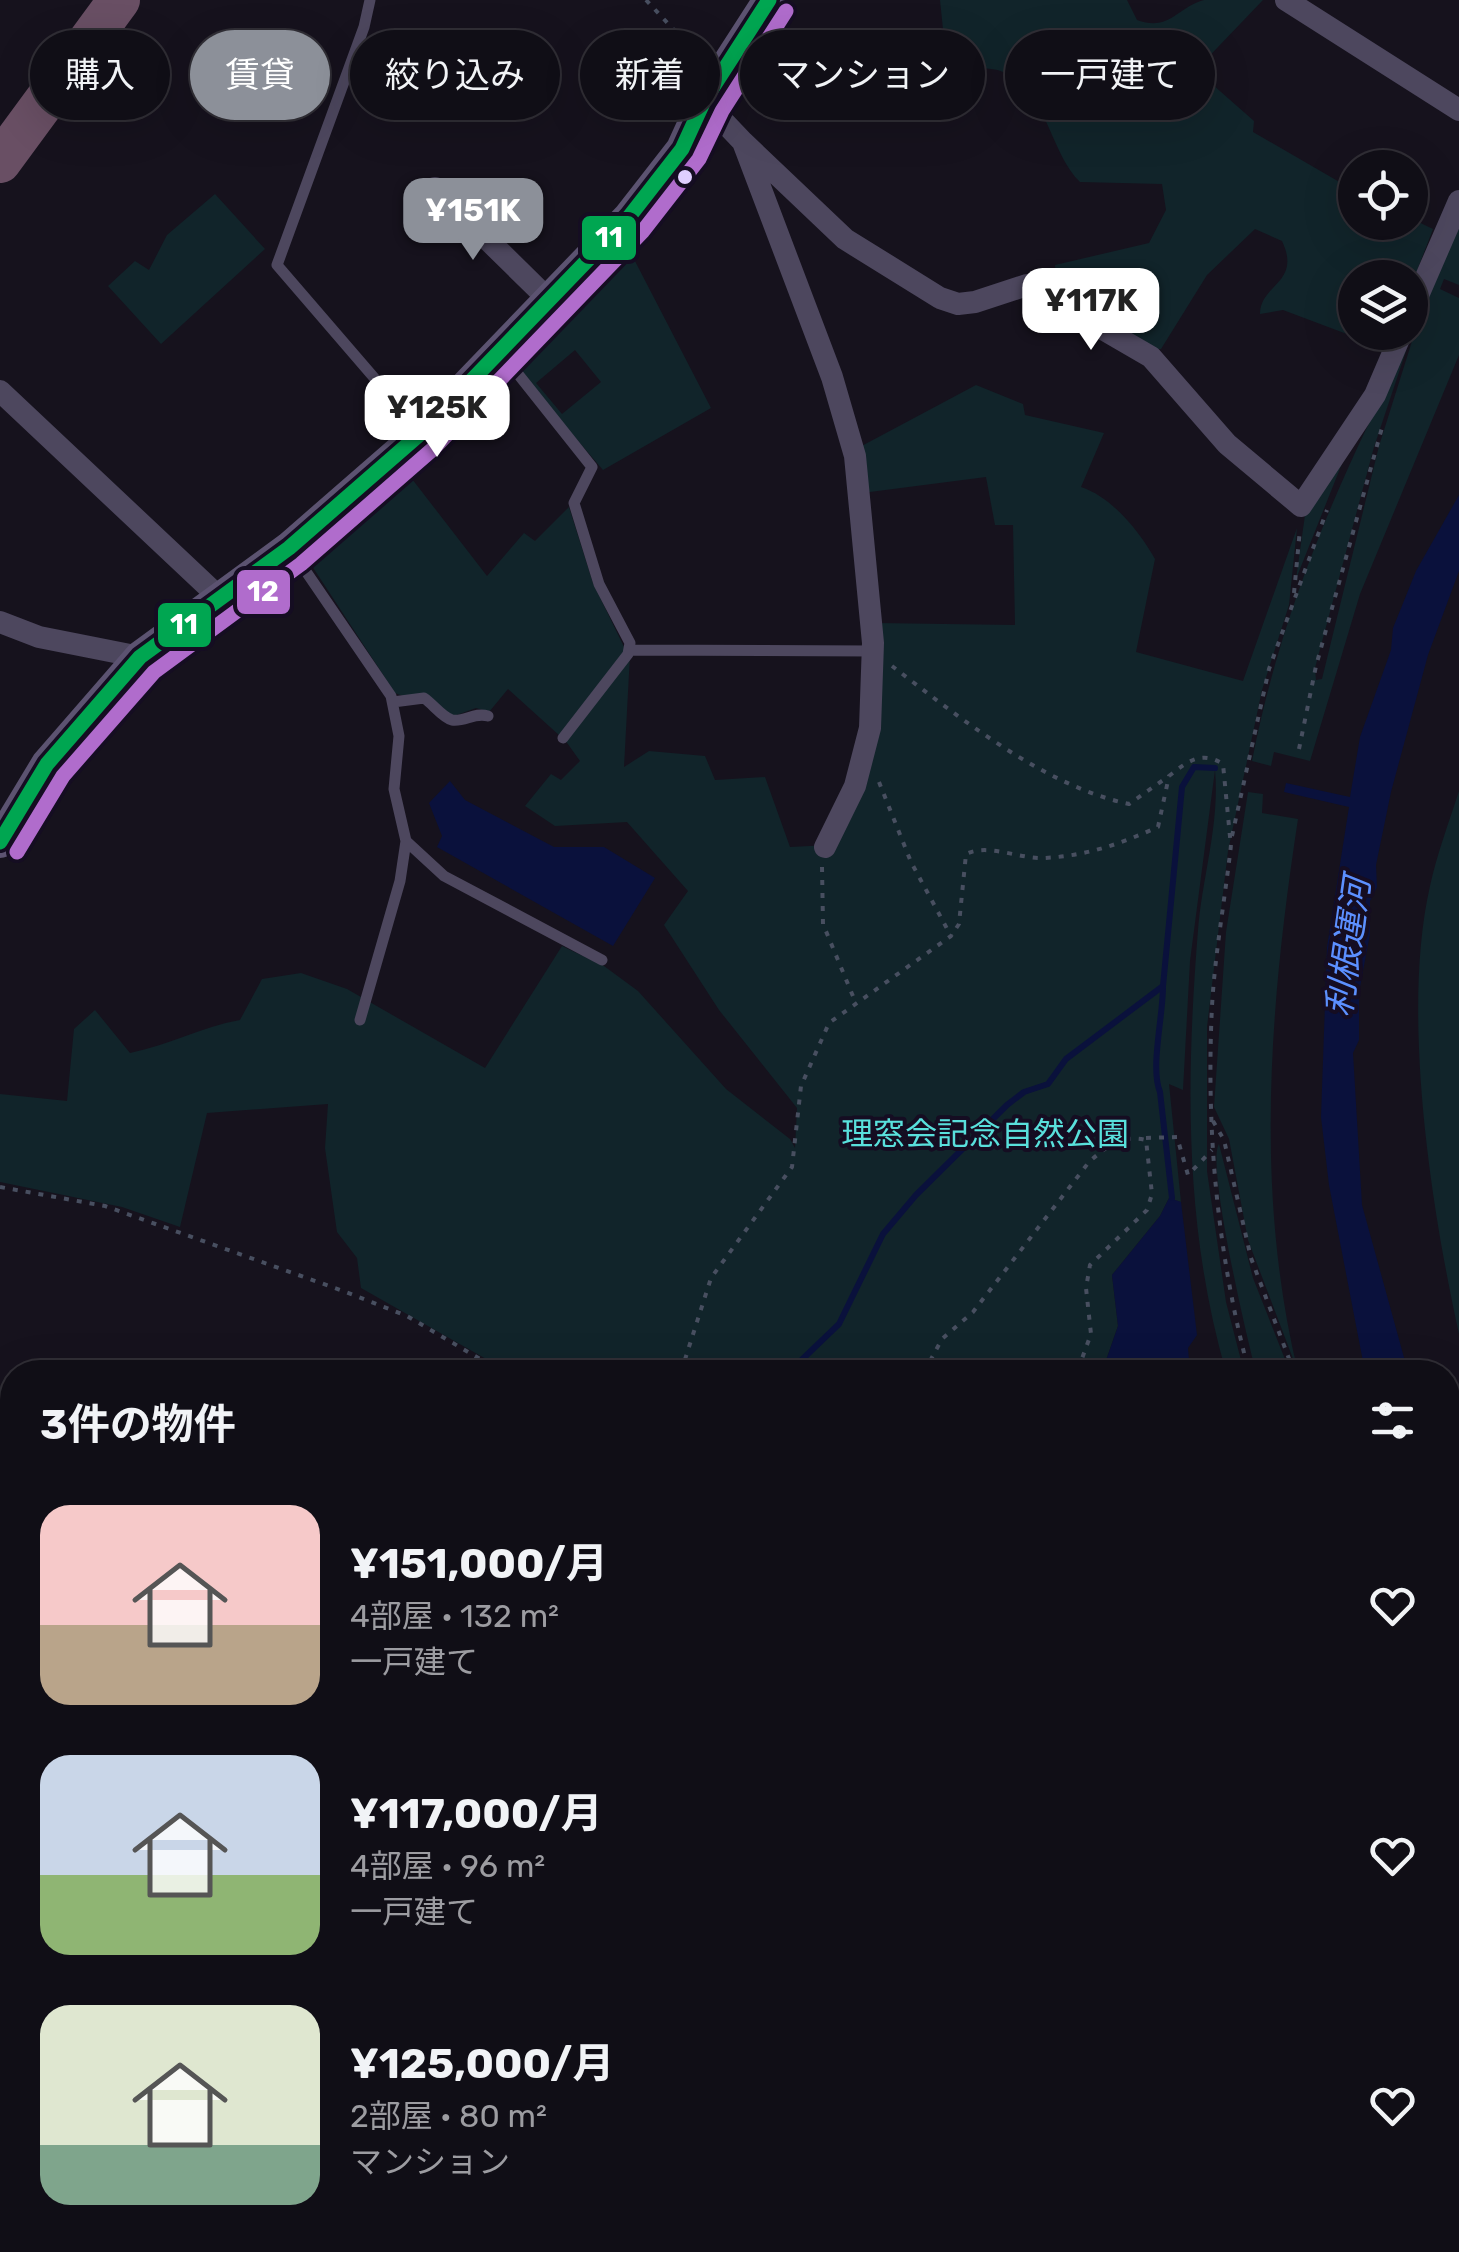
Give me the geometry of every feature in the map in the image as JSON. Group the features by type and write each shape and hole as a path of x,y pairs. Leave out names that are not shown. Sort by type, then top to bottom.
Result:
{"highway":[{"path":"0,119 87,0"},
{"path":"0,162 119,0"}],"street":[{"path":"720,76 769,0"},
{"path":"1286,0 1459,110"},
{"path":"720,105 743,142 832,377 856,456 873,651 868,744 855,786 825,847"},
{"path":"0,842 47,764 140,657 290,548 421,433 658,182 682,149 696,120"},
{"path":"743,142 845,240 940,298 958,304 975,302 1026,285 1151,357 1228,444 1301,506 1375,395 1394,350"},
{"path":"434,188 549,300"},
{"path":"1428,272 1459,201"},
{"path":"0,391 221,599"},
{"path":"0,622 39,638 140,657"}],"lane":[{"path":"370,0 364,27 277,265 421,433"},
{"path":"500,351 592,467 574,503 599,584 629,650"},
{"path":"290,548 392,702 399,736 394,789 406,841 400,880 360,1020"},
{"path":"629,650 873,651"},
{"path":"563,738 629,650"},
{"path":"392,702 424,698 448,719 478,713 488,716"},
{"path":"406,841 444,876 602,960"}],"path":[{"path":"646,0 668,30"},
{"path":"1299,750 1316,666 1383,424"},
{"path":"1246,1360 1228,1294 1212,1150 1212,1005 1231,847 1269,668 1329,504"},
{"path":"1294,598 1293,565 1301,506"},
{"path":"873,651 978,732 1101,798 1129,804 1193,758 1213,757 1223,764 1231,847"},
{"path":"868,744 912,862 952,936"},
{"path":"684,1360 695,1317 711,1278 792,1167 801,1086 829,1022 952,936 958,924 966,854 978,848 1040,858 1090,853 1120,844 1158,827 1169,776"},
{"path":"825,847 820,900 823,924 855,1001"},
{"path":"1212,1120 1224,1140 1251,1258 1289,1360"},
{"path":"931,1360 942,1339 973,1312 1089,1162 1108,1145 1132,1136 1146,1140 1152,1194 1147,1210 1090,1265 1086,1288 1091,1334 1081,1360"},
{"path":"1142,1139 1177,1137 1188,1174 1212,1150"},
{"path":"0,1187 105,1206 346,1292 407,1316 482,1360"}],"green space":[{"path":"940,0 1127,0 1137,20 1157,23 1204,0 1263,0 1215,50 1215,30 1005,30 1005,73 985,68 985,30 943,30"},
{"path":"1215,87 1254,121 1253,132 1338,181 1338,240 1428,240 1428,227 1433,229 1421,260 1338,260 1338,331 1283,310 1260,314 1266,296 1284,275 1287,255 1282,241 1255,229 1207,275 1161,349 1149,349 1057,294 1055,265 1149,243 1166,210 1162,184 1080,182 1061,155 1045,120 1215,120"},
{"path":"215,194 265,249 161,344 108,286 135,261 149,270 167,235"},
{"path":"1459,208 1459,285 1444,279 1440,289 1459,298 1459,355 1360,594 1310,761 1274,752 1271,766 1252,761 1278,653 1314,549 1358,447 1406,350 1374,447 1315,668 1316,680 1322,679 1379,446 1409,350 1428,350 1428,278"},
{"path":"622,236 711,408 603,470 513,365 513,355","holes":["575,350 601,382 562,414 536,383"]},
{"name":"理窓会記念自然公園","path":"976,385 1023,404 1025,415 1104,433 1081,487 1104,499 1124,517 1155,559 1136,652 1243,681 1297,528 1289,605 1262,690 1228,851 1207,1027 1207,1171 1226,1302 1241,1360 1223,1360 1212,1317 1202,1263 1192,1152 1194,986 1200,910 1215,810 1215,770 1190,961 1183,1090 1169,1084 1181,1202 1169,1198 1160,1216 1112,1275 1118,1326 1106,1360 488,1360 361,1288 357,1258 337,1232 325,1148 328,1104 207,1113 180,1227 122,1207 0,1182 0,1094 67,1101 74,1029 95,1010 130,1053 240,1020 262,979 301,973 347,989 485,1068 562,946 604,966 638,991 726,1089 790,1139 795,1148 797,1108 719,1010 664,925 688,891 627,822 555,826 525,806 551,774 561,780 580,761 565,740 630,655 624,767 649,751 705,756 715,780 765,777 790,847 830,845 849,810 875,623 1015,625 1013,525 995,525 986,477 862,493 856,449"},
{"path":"1349,446 1296,579 1306,508"},
{"path":"402,466 487,576 524,533 535,541 569,507 593,583 626,651 560,736 508,689 489,712 476,708 454,716 395,693 310,563 311,545"},
{"path":"1459,791 1459,1334 1430,1170 1418,992 1430,886"},
{"path":"1248,792 1263,794 1262,813 1298,819 1280,957 1271,1096 1276,1235 1296,1360 1248,1240 1229,1139 1214,1107 1226,932"},
{"path":"1219,1144 1253,1278 1285,1360 1253,1360 1223,1216 1216,1158"}],"water":[{"name":"利根運河","path":"1459,495 1459,571 1428,655 1391,792 1376,865 1377,887 1370,901 1370,934 1359,992 1359,1040 1353,1053 1362,1205 1405,1360 1363,1360 1329,1185 1321,1117 1327,947 1349,807 1284,792 1286,783 1350,797 1360,737 1391,650 1393,628 1416,571"},
{"path":"450,781 465,800 554,847 604,847 655,878 613,946 437,847 442,836 429,803"},
{"path":"1169,1198 1181,1202 1197,1335 1188,1348 1189,1360 1106,1360 1118,1326 1112,1275 1160,1216"}],"waterway":[{"path":"802,1360 839,1324 883,1234 916,1195 1007,1105 1024,1092 1048,1084 1066,1059 1163,986 1182,787 1194,767 1215,768"},
{"path":"1163,987 1156,1070 1172,1198"}],"transit line":[{"name":"11","path":"0,842 47,764 140,657 289,548 421,433 629,217 682,149 704,101 769,0"},
{"name":"12","path":"17,852 63,776 154,672 301,564 434,448 643,231 699,159 722,111 786,11"}]}
